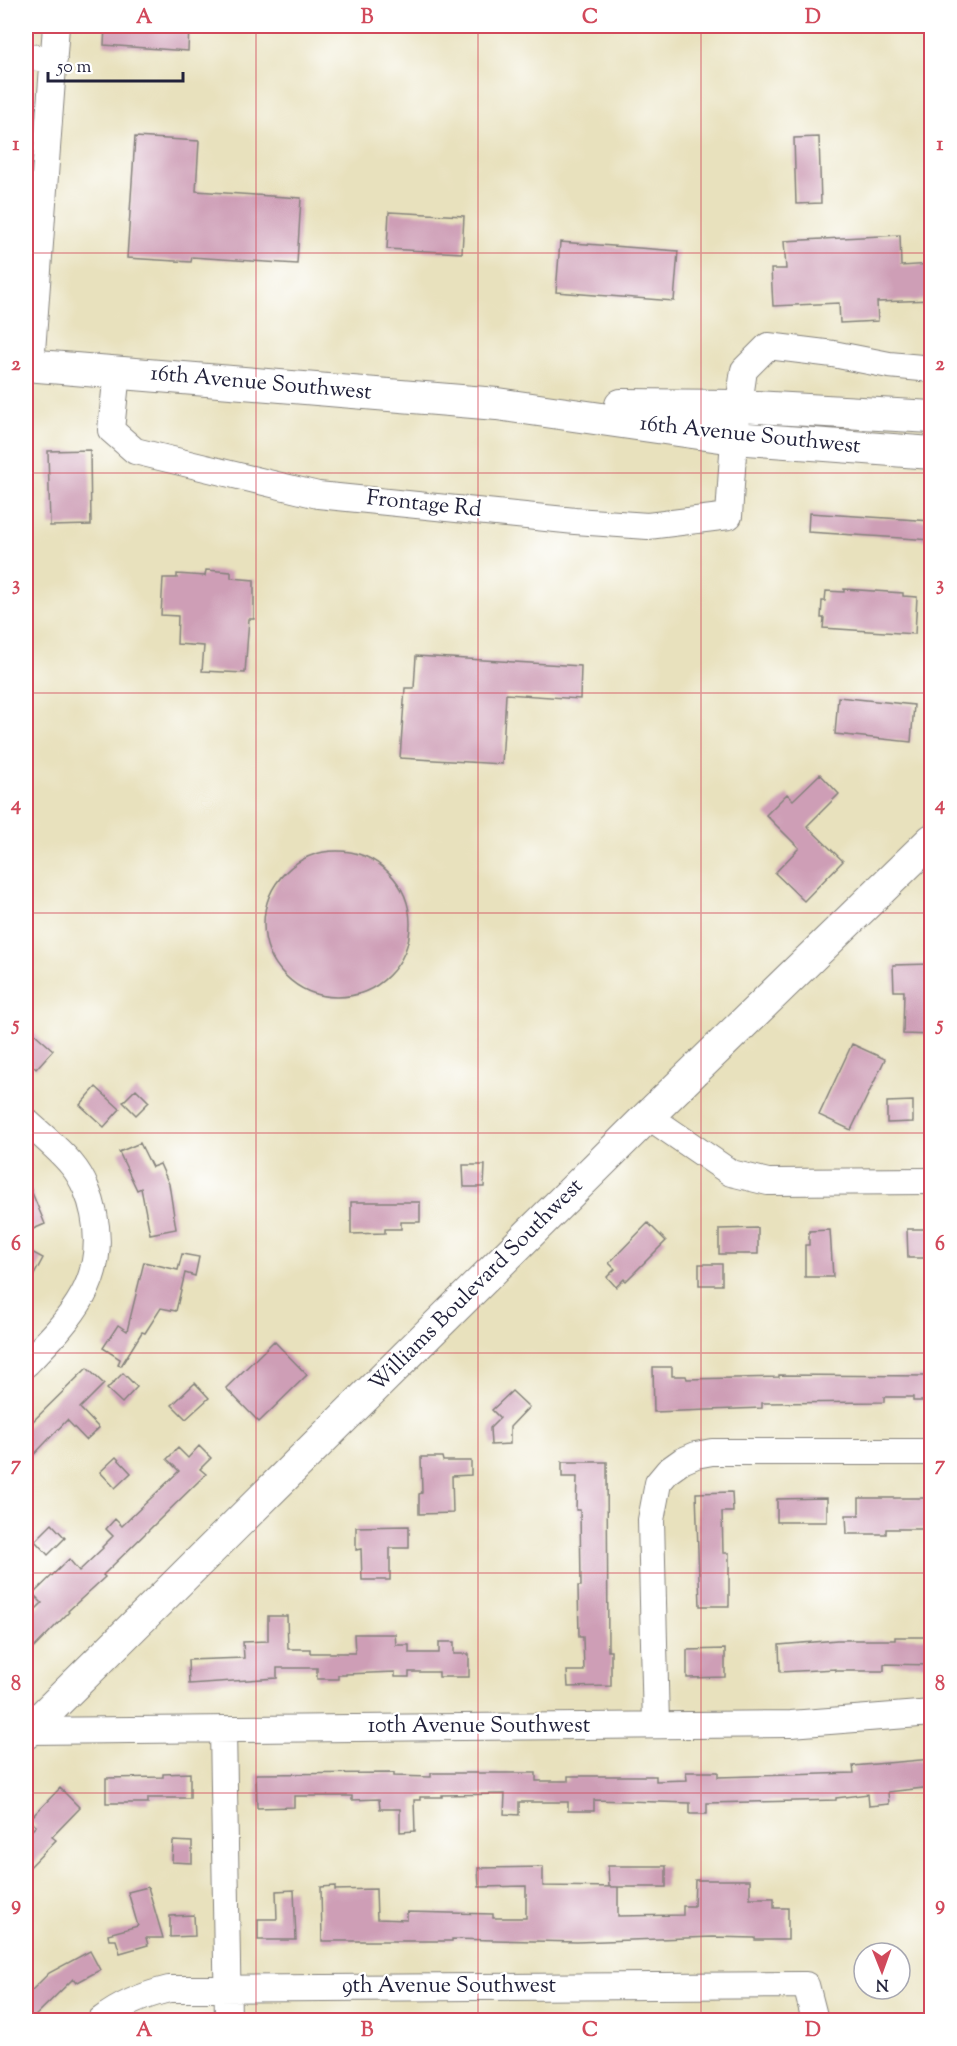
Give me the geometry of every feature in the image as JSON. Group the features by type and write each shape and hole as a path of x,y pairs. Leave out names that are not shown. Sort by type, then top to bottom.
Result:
{"main road":[{"name":"16th Avenue Southwest","path":"28,365 497,404 734,438 932,453"},
{"name":"16th Avenue Southwest","path":"497,404 739,406 932,417"},
{"name":"Williams Boulevard Southwest","path":"26,1732 648,1116 932,840"}],"street":[{"path":"28,365 56,26"},
{"path":"26,57 54,59"},
{"path":"734,438 744,370 768,346 833,354 889,365 932,369"},
{"name":"Frontage Rd","path":"117,372 111,430 135,451 318,495 575,521 648,526 729,516 734,438"},
{"path":"648,1116 731,1173 768,1182 932,1181"},
{"path":"26,1121 73,1165 91,1198 98,1234 95,1271 82,1301 60,1329 26,1364"},
{"path":"656,1725 651,1520 658,1484 668,1471 682,1461 712,1452 932,1452"},
{"name":"10th Avenue Southwest","path":"26,1732 790,1725 932,1713"},
{"path":"223,1729 228,2020"},
{"name":"9th Avenue Southwest","path":"101,2020 143,1995 169,1989 806,1985 815,2020"}],"building":[{"path":"105,26 189,26 188,51 104,45"},
{"path":"135,137 199,141 196,191 301,198 297,264 192,257 191,262 127,258"},
{"path":"819,137 821,203 796,204 794,138"},
{"path":"389,212 464,216 462,253 387,249"},
{"path":"900,235 901,266 932,264 932,300 877,302 878,321 840,323 839,303 773,306 771,269 786,269 784,241"},
{"path":"560,242 678,251 674,301 556,292"},
{"path":"90,450 91,525 50,526 48,451"},
{"path":"809,513 932,521 932,540 808,532"},
{"path":"206,570 231,572 231,578 254,580 254,619 249,619 245,673 202,671 204,646 177,644 178,616 161,615 163,578 177,578 177,574 205,576"},
{"path":"844,589 903,593 903,596 917,597 915,634 823,628 822,601 825,601 826,591 844,592"},
{"path":"416,656 581,666 580,699 506,694 502,764 400,758 405,688 414,688"},
{"path":"838,697 914,705 911,742 835,734"},
{"path":"820,774 839,794 807,826 843,861 804,901 775,873 799,848 766,815 787,794 793,800"},
{"path":"337,851 365,856 389,872 405,896 410,924 405,952 389,976 365,992 337,997 309,992 285,976 269,952 264,924 269,896 285,872 309,856"},
{"path":"932,964 932,1035 903,1034 904,991 894,991 893,965"},
{"path":"26,1026 53,1050 36,1069 26,1059"},
{"path":"852,1044 885,1059 851,1130 819,1115"},
{"path":"96,1087 120,1109 104,1127 80,1105"},
{"path":"136,1089 149,1102 136,1115 123,1102"},
{"path":"913,1101 913,1122 887,1123 887,1102"},
{"path":"140,1143 152,1167 160,1164 169,1184 176,1229 150,1234 141,1188 137,1190 119,1152"},
{"path":"463,1165 485,1165 484,1187 464,1187"},
{"path":"26,1178 45,1224 26,1232"},
{"path":"351,1202 420,1202 420,1222 401,1222 401,1229 385,1229 385,1233 351,1234"},
{"path":"648,1223 666,1241 626,1281 624,1279 616,1287 607,1277 615,1269 609,1263"},
{"path":"758,1228 758,1254 719,1254 719,1229"},
{"path":"907,1229 932,1229 932,1258 908,1258"},
{"path":"830,1230 833,1277 805,1277 805,1245 809,1245 809,1231"},
{"path":"26,1249 43,1258 26,1290"},
{"path":"182,1254 199,1257 195,1276 185,1273 176,1311 161,1308 145,1333 142,1332 121,1366 118,1365 120,1359 103,1348 118,1325 127,1331 144,1262 178,1270"},
{"path":"699,1264 722,1264 722,1285 699,1285"},
{"path":"274,1341 307,1375 259,1422 226,1388"},
{"path":"653,1367 672,1367 672,1376 686,1376 687,1379 779,1377 779,1375 932,1376 932,1401 913,1401 913,1397 884,1397 884,1402 762,1403 762,1408 654,1412"},
{"path":"87,1368 104,1384 80,1408 99,1428 86,1440 67,1420 26,1463 26,1428"},
{"path":"123,1373 137,1387 122,1403 107,1389"},
{"path":"195,1383 209,1398 186,1419 172,1405"},
{"path":"512,1391 529,1407 510,1427 510,1444 491,1445 490,1428 500,1418 492,1410"},
{"path":"199,1446 211,1458 200,1469 206,1474 103,1575 105,1577 68,1611 26,1656 26,1627 32,1621 28,1617 42,1603 33,1594 69,1559 79,1571 113,1536 106,1529 115,1519 122,1526 179,1471 167,1459 178,1448 188,1458"},
{"path":"116,1457 131,1473 115,1488 100,1472"},
{"path":"421,1457 442,1457 443,1461 471,1461 471,1475 452,1476 453,1513 419,1514 419,1494 422,1493"},
{"path":"562,1462 607,1462 608,1651 611,1651 611,1686 568,1687 567,1671 584,1671 583,1637 579,1637 580,1510 576,1510 577,1477 562,1477"},
{"path":"732,1492 733,1512 722,1512 723,1553 729,1553 729,1606 700,1606 696,1493"},
{"path":"827,1498 827,1522 777,1522 777,1499"},
{"path":"859,1498 932,1498 932,1529 886,1529 886,1534 847,1534 846,1515 859,1515"},
{"path":"52,1524 65,1538 48,1555 35,1541"},
{"path":"409,1526 409,1548 390,1548 390,1580 362,1580 361,1549 356,1550 356,1527"},
{"path":"268,1616 287,1616 288,1649 310,1649 310,1653 355,1653 354,1634 395,1634 396,1645 409,1645 409,1653 439,1653 439,1642 454,1642 454,1654 469,1654 469,1677 439,1677 439,1672 409,1672 409,1677 395,1677 395,1672 346,1674 338,1675 338,1679 317,1679 317,1668 277,1668 277,1678 189,1684 188,1660 244,1658 243,1642 268,1641"},
{"path":"895,1637 932,1637 932,1665 884,1664 884,1671 836,1671 836,1669 780,1672 779,1645 837,1640 895,1640"},
{"path":"725,1649 725,1677 687,1678 687,1650"},
{"path":"932,1759 932,1787 888,1792 889,1804 869,1806 868,1794 836,1798 836,1800 707,1803 707,1814 690,1814 690,1803 594,1800 594,1811 568,1811 568,1802 519,1802 519,1815 504,1814 505,1794 442,1795 442,1797 420,1797 420,1800 414,1800 415,1831 400,1832 400,1809 380,1809 379,1799 352,1800 352,1796 294,1796 294,1807 257,1808 256,1774 394,1773 394,1776 431,1777 431,1773 536,1773 536,1781 568,1781 568,1776 656,1776 656,1781 687,1780 686,1772 718,1772 718,1777 854,1773 853,1766"},
{"path":"190,1773 190,1798 148,1798 148,1803 106,1803 106,1778 163,1777 163,1774"},
{"path":"60,1788 80,1808 52,1837 56,1840 26,1871 26,1833 36,1826 29,1820"},
{"path":"173,1841 192,1842 192,1863 172,1862"},
{"path":"608,1866 666,1866 666,1887 609,1887"},
{"path":"543,1867 543,1886 618,1887 618,1916 683,1915 683,1906 694,1906 695,1880 750,1880 750,1898 774,1898 774,1908 788,1908 788,1940 713,1937 577,1942 452,1939 452,1941 322,1941 321,1887 335,1886 335,1890 376,1889 377,1919 407,1920 407,1912 493,1914 493,1918 526,1918 526,1886 479,1887 478,1868"},
{"path":"148,1887 163,1938 146,1938 148,1945 120,1953 116,1940 109,1940 108,1934 138,1926 128,1892"},
{"path":"294,1890 296,1940 258,1940 258,1919 277,1919 276,1891"},
{"path":"194,1915 195,1936 170,1937 170,1916"},
{"path":"90,1951 100,1970 76,1983 73,1979 31,2020 26,2020 26,1996 49,1973"}]}
